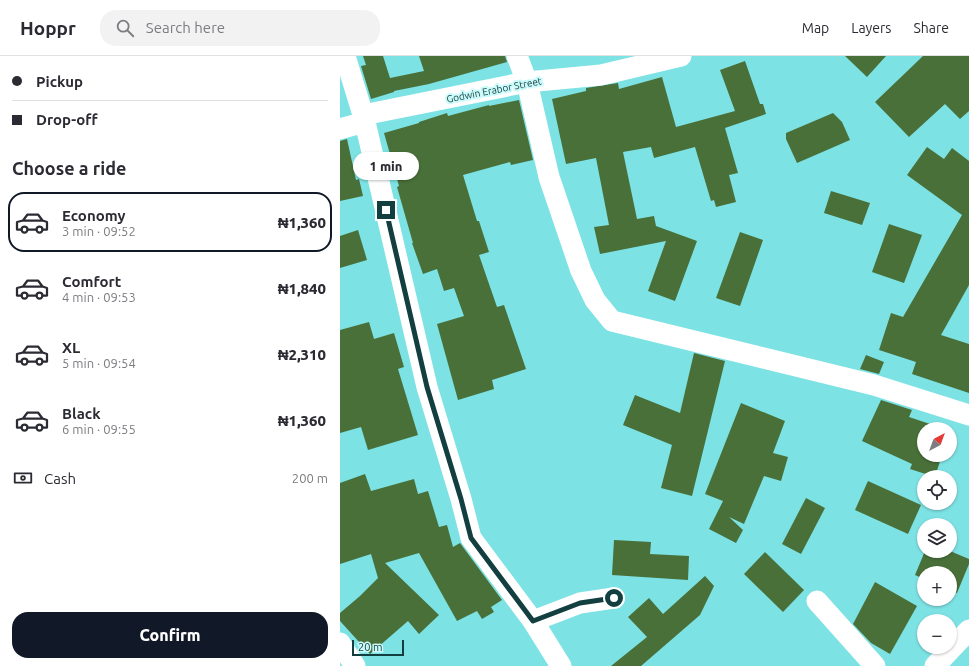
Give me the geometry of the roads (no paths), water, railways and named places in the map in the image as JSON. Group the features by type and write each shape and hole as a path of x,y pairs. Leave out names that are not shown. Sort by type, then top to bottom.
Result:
{"street":[{"path":"345,56 364,118 427,387 461,499 471,538 533,621 560,666"},
{"path":"517,56 527,82 549,177 581,271 595,300 612,322 874,385 969,415"},
{"name":"Godwin Erabor Street","path":"340,129 364,118 527,82 601,75 681,56"},
{"path":"533,621 580,603 614,598"},
{"path":"817,602 875,666"},
{"path":"935,666 969,630"},
{"path":"340,643 355,666"}]}
